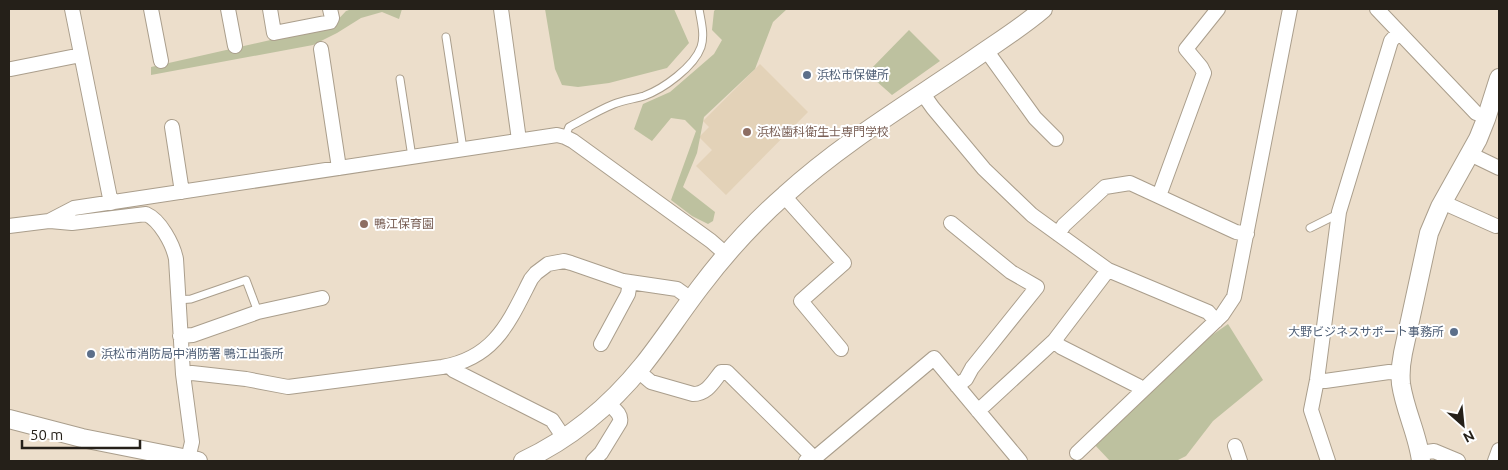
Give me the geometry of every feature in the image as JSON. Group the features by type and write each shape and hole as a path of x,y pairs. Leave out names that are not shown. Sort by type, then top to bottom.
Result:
{"street":[{"path":"72,9 110,203"},
{"path":"151,9 161,61"},
{"path":"228,9 235,46"},
{"path":"270,9 274,33 330,22 332,18 330,9"},
{"path":"501,9 519,140"},
{"path":"523,461 582,426 608,403 638,371 691,299 727,255 784,196 831,157 1026,23 1043,9"},
{"path":"1159,196 1204,73 1201,66 1186,49 1218,9"},
{"path":"1078,453 1222,315 1234,297 1290,9"},
{"path":"1377,9 1476,113 1487,116"},
{"path":"1328,461 1311,410 1317,380 1338,217 1391,40 1399,32"},
{"path":"321,49 339,168"},
{"path":"986,50 1036,118 1056,139"},
{"path":"10,69 81,55"},
{"path":"1458,461 1434,451 1420,457 1402,389 1403,353 1425,247 1434,220 1442,202 1478,139 1499,78"},
{"path":"923,94 984,169 1032,215 1108,270 1208,312 1216,321"},
{"path":"172,127 182,192"},
{"path":"49,221 74,208 557,135 573,141 711,241 727,255"},
{"path":"1470,154 1499,168"},
{"path":"1058,234 1064,225 1105,187 1130,183 1236,232 1247,234"},
{"path":"784,196 844,263 801,300 841,349"},
{"path":"1442,202 1496,226"},
{"path":"9,226 49,221 72,222 138,214 146,214 157,222 174,249 176,259 182,374 193,460 82,438 9,419"},
{"path":"951,224 1012,272 1036,288 972,368 966,379 958,386"},
{"path":"182,374 192,373 246,378 288,387 463,362 478,355 498,338 536,273 548,264 564,261 630,282 677,289 691,299"},
{"path":"978,411 1054,341 1108,270"},
{"path":"601,344 628,294 630,282"},
{"path":"180,336 193,335 258,312 322,298"},
{"path":"1054,341 1143,390"},
{"path":"638,371 652,382 693,394 708,389 721,372 727,372 809,459 816,457 934,358 1020,461"},
{"path":"452,365 453,370 552,420 564,438"},
{"path":"1317,380 1325,382 1389,372 1401,373"},
{"path":"593,461 601,453 620,422 619,414 608,403"},
{"path":"1235,446 1240,461"},
{"path":"1495,461 1499,450"}],"lane":[{"path":"565,137 569,127 608,107 644,96 659,89 673,80 692,62 702,46 703,36 699,9"},
{"path":"446,37 463,148"},
{"path":"400,78 412,156"},
{"path":"1310,228 1334,216 1338,217"},
{"path":"178,300 191,299 246,280 258,312"}],"shaded area":[{"name":"浜松歯科衛生士専門学校","path":"760,64 808,112 726,195 696,166 712,150 699,137 709,127 703,121"}],"green space":[{"path":"352,9 402,9 399,19 382,12 361,18 313,45 151,75 151,67 332,26 346,11"},
{"path":"545,9 674,9 689,43 667,68 609,83 578,87 562,85 555,69"},
{"path":"716,9 787,9 773,22 755,69 704,117 697,153 683,187 715,212 713,221 708,224 692,216 671,200 696,131 685,120 671,118 652,141 634,129 643,104 670,92 714,54 722,40 712,30 714,11"},
{"path":"909,30 940,61 892,95 867,73"},
{"path":"1228,324 1263,380 1213,421 1186,456 1176,461 1110,461 1094,444 1205,340"}],"place":[{"name":"浜松市保健所","path":"807,75"},
{"name":"浜松歯科衛生士専門学校","path":"747,132"},
{"name":"鴨江保育園","path":"364,224"},
{"name":"大野ビジネスサポート事務所","path":"1454,332"},
{"name":"浜松市消防局中消防署 鴨江出張所","path":"91,354"}]}
